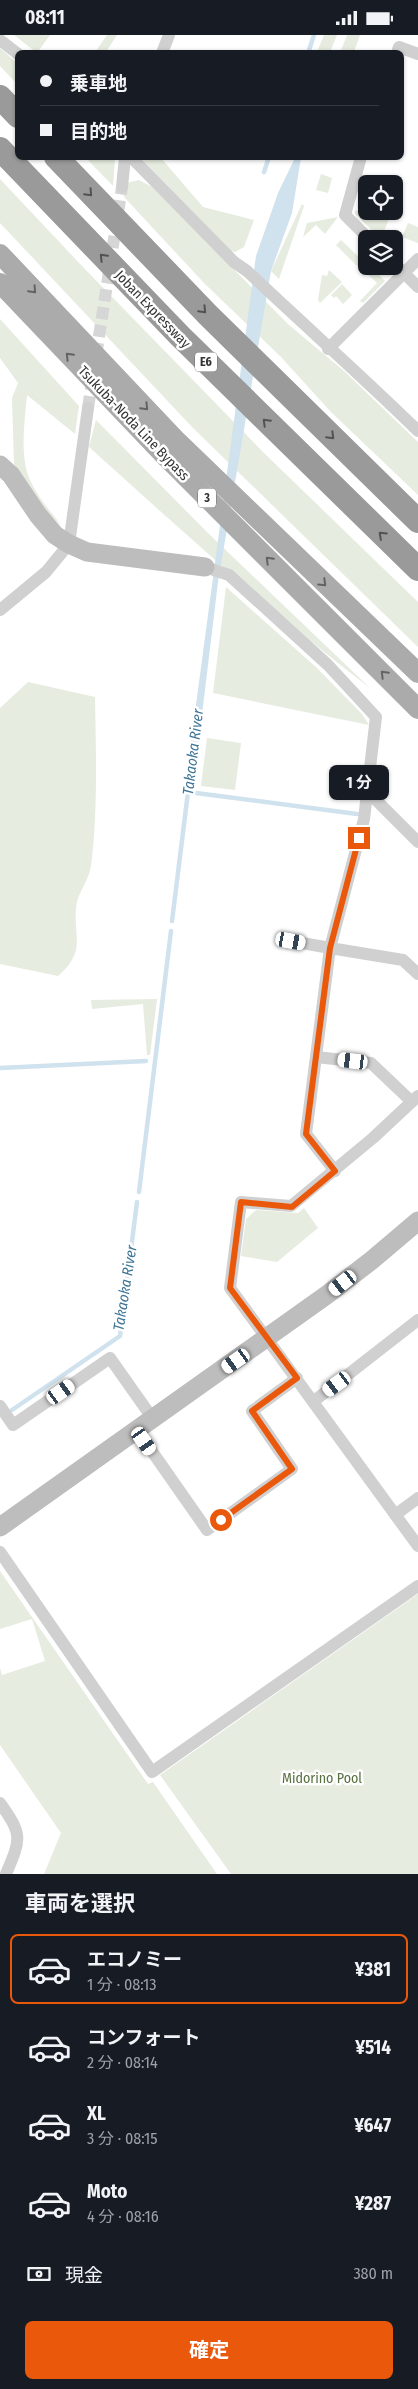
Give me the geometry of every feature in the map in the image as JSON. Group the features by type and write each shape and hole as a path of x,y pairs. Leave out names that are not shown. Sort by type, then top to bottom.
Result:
{"highway":[{"path":"0,97 15,113"},
{"name":"Joban Expressway","path":"0,149 180,336 418,569"},
{"name":"E6","path":"59,160 208,315 418,521"}],"main road":[{"name":"Tsukuba-Noda Line Bypass","path":"0,254 177,441 418,673"},
{"name":"Tsukuba-Noda Line Bypass","path":"0,283 167,458 418,709"}],"street":[{"path":"163,50 169,35"},
{"path":"0,39 15,52"},
{"path":"398,50 399,47 418,54"},
{"path":"122,187 124,160"},
{"path":"134,160 234,261 247,271 328,349 358,372 418,431"},
{"path":"360,160 345,215 360,230"},
{"path":"328,349 405,275 418,259"},
{"path":"405,275 418,287"},
{"path":"0,609 46,572 69,544 88,408"},
{"path":"0,465 11,475 55,535 69,544 87,552 206,567 229,575 328,665 376,717 364,819 330,948 306,1134 335,1171"},
{"path":"368,793 418,841"},
{"path":"291,941 404,960 418,974"},
{"path":"316,1057 371,1063 415,1099 292,1207 241,1202 230,1288 418,1546"},
{"path":"0,1527 268,1338 372,1260 418,1221"},
{"path":"314,1401 418,1320"},
{"path":"0,1406 13,1425 110,1358 153,1419"},
{"path":"137,1430 207,1530 292,1469 252,1411 297,1378"},
{"path":"395,1515 418,1498"},
{"path":"0,1552 152,1773 418,1586"},
{"path":"0,1803 15,1825 18,1835 17,1847 6,1874"}],"green space":[{"path":"14,35 50,35 39,50 33,50"},
{"path":"107,35 117,35 107,50 96,50"},
{"path":"324,35 337,35 331,50 318,50"},
{"path":"347,35 360,35 355,50 341,50"},
{"path":"0,48 15,61 15,82 0,66"},
{"path":"88,160 115,160 113,186"},
{"path":"143,160 163,160 203,207 254,220 244,247 235,252 231,251"},
{"path":"321,174 332,178 328,193 316,190"},
{"path":"0,179 264,453 418,602 418,647 193,428 0,223"},
{"path":"139,180 152,187 289,325 344,371 418,442 418,495 331,412 281,357 205,284 124,197 126,183"},
{"path":"302,204 304,206 279,279 271,271"},
{"path":"338,217 325,234 316,225 303,237 307,223"},
{"path":"361,220 388,220 385,230 372,230"},
{"path":"408,223 418,227 418,243 403,237"},
{"path":"341,240 358,256 357,266 336,245"},
{"path":"329,270 342,282 320,303 318,300 322,275 327,276"},
{"path":"369,275 379,275 385,281 363,303 360,301 377,283"},
{"path":"342,284 352,295 343,304 336,296 334,298 331,295"},
{"path":"0,319 79,406 75,434 27,395 24,424 24,456 28,475 39,496 62,526 44,510 14,464 12,398 18,383 0,358"},
{"path":"96,420 209,534 370,688 262,601 89,447"},
{"path":"226,587 317,668 362,714 369,725 213,693"},
{"path":"28,682 95,697 96,803 91,866 77,902 76,949 73,958 58,976 0,964 0,708"},
{"path":"207,738 241,743 235,790 201,786"},
{"path":"157,999 150,1055 147,1055 143,1004 92,1009 91,1000"},
{"path":"304,1208 318,1228 277,1262 241,1256 246,1219 256,1210 298,1213"},
{"path":"0,1571 148,1784 153,1782 217,1874 44,1874 61,1833 0,1745 0,1668 2,1675 45,1661 32,1619 0,1629"},
{"name":"Midorino Pool","path":"418,1594 418,1874 231,1874 160,1775"}],"water":[{"path":"294,160 301,160 292,213 271,271 218,582 193,789 185,787 256,256 278,193"}],"waterway":[{"path":"309,50 314,35"},
{"path":"264,172 268,160"},
{"name":"Takaoka River","path":"172,921 189,784"},
{"path":"188,792 357,814"},
{"name":"Takaoka River","path":"139,1192 171,931"},
{"path":"0,1068 146,1061"},
{"name":"Takaoka River","path":"12,1410 120,1336 137,1202"}],"tunnel":[{"path":"88,408 122,187"}],"route":[{"path":"221,1520 292,1469 252,1411 297,1378 230,1288 241,1202 292,1207 335,1171 306,1134 330,948 359,838"}]}
